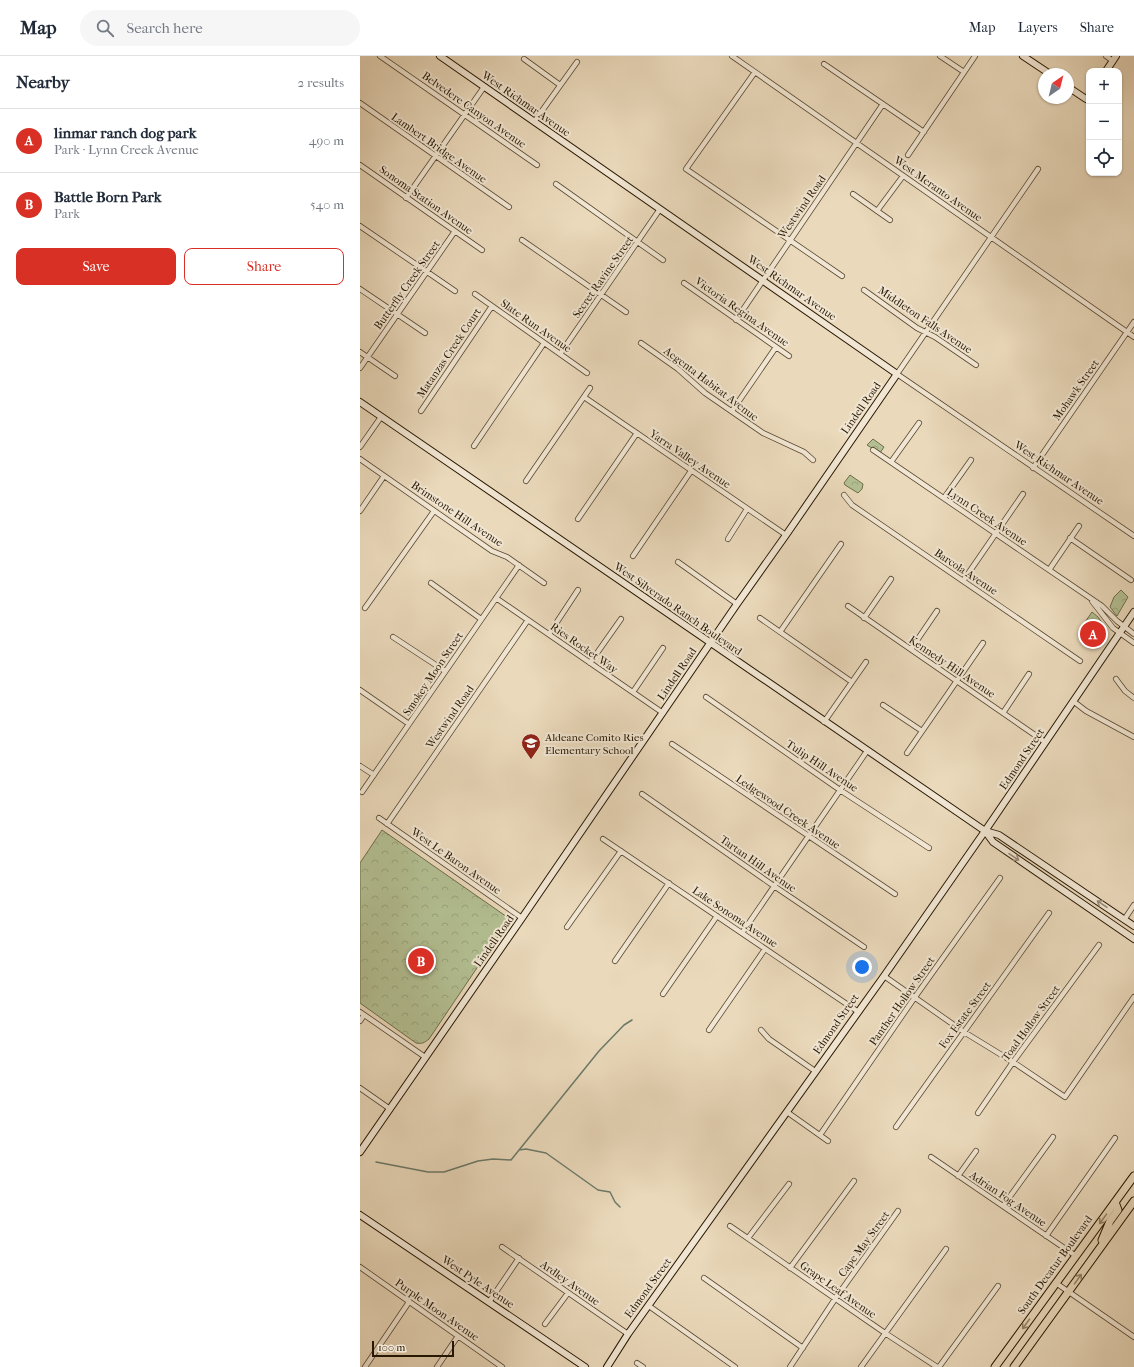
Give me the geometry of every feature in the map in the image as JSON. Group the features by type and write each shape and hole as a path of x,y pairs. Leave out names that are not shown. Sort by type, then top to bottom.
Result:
{"main road":[{"name":"South Decatur Boulevard","path":"995,1367 1134,1176"},
{"path":"1014,1367 1134,1201"},
{"path":"1096,1253 1110,1221 1118,1210 1116,1202"}],"street":[{"name":"Belvedere Canyon Avenue","path":"380,56 538,165"},
{"name":"West Richmar Avenue","path":"440,56 1033,468 1134,536"},
{"name":"West Meranto Avenue","path":"732,56 1134,337"},
{"path":"940,56 964,72"},
{"path":"908,155 975,56"},
{"path":"1024,56 1041,68"},
{"path":"1106,56 1115,58 1108,68"},
{"path":"524,59 560,85"},
{"path":"534,122 577,62"},
{"path":"824,64 924,132"},
{"path":"754,72 686,169 842,276"},
{"path":"406,198 484,87"},
{"path":"1074,90 1086,96"},
{"name":"Lambert Bridge Avenue","path":"360,103 509,207"},
{"name":"Westwind Road","path":"736,320 883,104"},
{"name":"Sonoma Station Avenue","path":"360,166 482,250"},
{"name":"Lindell Road","path":"360,1152 1038,169"},
{"path":"878,211 903,176"},
{"path":"556,184 663,260"},
{"path":"853,194 890,220"},
{"name":"Secret Ravine Street","path":"560,354 660,209"},
{"path":"360,226 455,291"},
{"name":"Butterfly Creek Street","path":"360,368 455,232"},
{"path":"522,240 626,312"},
{"name":"Victoria Regina Avenue","path":"684,283 789,356"},
{"path":"360,289 425,333"},
{"name":"Middleton Falls Avenue","path":"864,290 918,328 935,336 976,365"},
{"name":"Slate Run Avenue","path":"475,294 587,373"},
{"name":"Matanzas Creek Court","path":"421,410 492,306"},
{"name":"Mohawk Street","path":"1033,468 1134,322"},
{"path":"474,446 544,343"},
{"name":"Aegenta Habitat Avenue","path":"641,343 678,369 705,393 763,433 804,452 814,460"},
{"path":"732,412 776,347"},
{"path":"360,352 396,376"},
{"path":"526,481 590,388"},
{"name":"Yarra Valley Avenue","path":"584,397 786,536"},
{"name":"West Silverado Ranch Boulevard","path":"360,402 824,722 985,831 999,835 1134,926"},
{"path":"360,447 381,417"},
{"path":"892,462 919,423"},
{"path":"578,519 637,434"},
{"name":"Lynn Creek Avenue","path":"873,450 1106,608 1117,621 1134,634"},
{"name":"Brimstone Hill Avenue","path":"360,460 492,551 519,565 544,583"},
{"path":"944,498 971,460"},
{"path":"633,556 691,471"},
{"path":"360,511 384,476"},
{"path":"963,581 1023,494"},
{"name":"Barcola Avenue","path":"844,495 852,505 1080,661"},
{"path":"728,539 747,509"},
{"path":"365,608 434,511"},
{"path":"1049,570 1079,526"},
{"path":"1070,538 1132,580"},
{"path":"780,632 841,544"},
{"path":"678,562 737,604"},
{"name":"Smokey Moon Street","path":"362,792 519,565"},
{"path":"864,618 891,579"},
{"path":"431,584 481,619"},
{"path":"549,634 578,590"},
{"name":"Ries Rocket Way","path":"496,598 663,713"},
{"name":"Lynn Creek Avenue","path":"1091,599 1109,623 1134,643"},
{"name":"Kennedy Hill Avenue","path":"848,606 1045,742"},
{"path":"911,649 937,611"},
{"name":"Edmond Street","path":"607,1367 628,1334 787,1112 857,1011 884,976 1134,612"},
{"path":"590,663 621,618"},
{"path":"760,618 852,682"},
{"name":"Westwind Road","path":"387,824 528,620"},
{"path":"393,637 445,672"},
{"path":"907,752 983,643"},
{"path":"633,692 663,648"},
{"path":"824,722 866,662"},
{"path":"1003,712 1029,674"},
{"path":"1116,679 1125,691 1134,698"},
{"path":"360,690 409,724"},
{"name":"Tulip Hill Avenue","path":"706,697 840,790 929,848"},
{"path":"1073,701 1086,711 1134,737"},
{"path":"884,705 922,731"},
{"name":"Ledgewood Creek Avenue","path":"672,744 894,894"},
{"path":"742,933 867,751"},
{"path":"360,766 374,776"},
{"name":"Tartan Hill Avenue","path":"642,794 864,947"},
{"name":"West Le Baron Avenue","path":"379,818 522,918"},
{"name":"West Silverado Ranch Boulevard","path":"985,831 993,842 1134,939"},
{"name":"Lake Sonoma Avenue","path":"603,839 857,1011"},
{"path":"567,927 621,851"},
{"name":"Panther Hollow Street","path":"820,1135 915,997 1000,878"},
{"path":"616,961 669,883"},
{"path":"1124,920 1134,905"},
{"name":"Fox Estate Street","path":"896,1127 1049,913"},
{"path":"663,994 717,916"},
{"name":"Toad Hollow Street","path":"978,1113 1013,1062 1099,946"},
{"path":"709,1030 765,949"},
{"path":"884,976 964,1032 1013,1062 1064,1097 1134,998"},
{"path":"360,1021 362,1013 425,1057"},
{"path":"761,1030 768,1039 815,1071"},
{"path":"360,1088 390,1109"},
{"path":"787,1112 828,1141"},
{"path":"1003,1206 1053,1137"},
{"path":"1046,1236 1115,1138"},
{"path":"958,1176 976,1151"},
{"name":"Adrian Fog Avenue","path":"931,1157 1076,1256"},
{"path":"790,1268 854,1181"},
{"path":"748,1238 789,1184"},
{"name":"Cape May Street","path":"790,1367 835,1299 898,1211"},
{"name":"West Pyle Avenue","path":"360,1215 585,1367"},
{"name":"Grape Leaf Avenue","path":"730,1226 885,1333 938,1367"},
{"name":"Ardley Avenue","path":"502,1247 628,1334"},
{"path":"860,1367 946,1250"},
{"path":"490,1302 519,1258"},
{"name":"Purple Moon Avenue","path":"360,1269 502,1367"},
{"path":"704,1278 803,1348"},
{"path":"1056,1283 1134,1337"},
{"path":"938,1367 998,1286"},
{"path":"545,1324 568,1293"},
{"path":"365,1367 409,1302"},
{"path":"649,1306 735,1367"},
{"path":"437,1367 458,1336"},
{"path":"637,1363 643,1367"}],"green space":[{"path":"873,439 884,447 880,453 867,445"},
{"path":"850,475 863,484 862,489 858,493 844,483"},
{"path":"1121,590 1128,597 1117,616 1110,607 1114,597"},
{"path":"1092,612 1098,617 1105,627 1095,641 1081,628"},
{"path":"382,830 510,919 429,1039 421,1043 416,1043 360,1003 360,863"}],"waterway":[{"path":"376,1162 428,1172 444,1172 478,1161 493,1159 511,1160 599,1051 624,1025 632,1020"},
{"path":"519,1150 526,1149 546,1153 598,1190 610,1192 615,1202 620,1207"}],"place":[{"name":"linmar ranch dog park","path":"1093,634"},
{"name":"Aldeane Comito Ries Elementary School","path":"531,760"},
{"name":"Battle Born Park","path":"421,961"}]}
